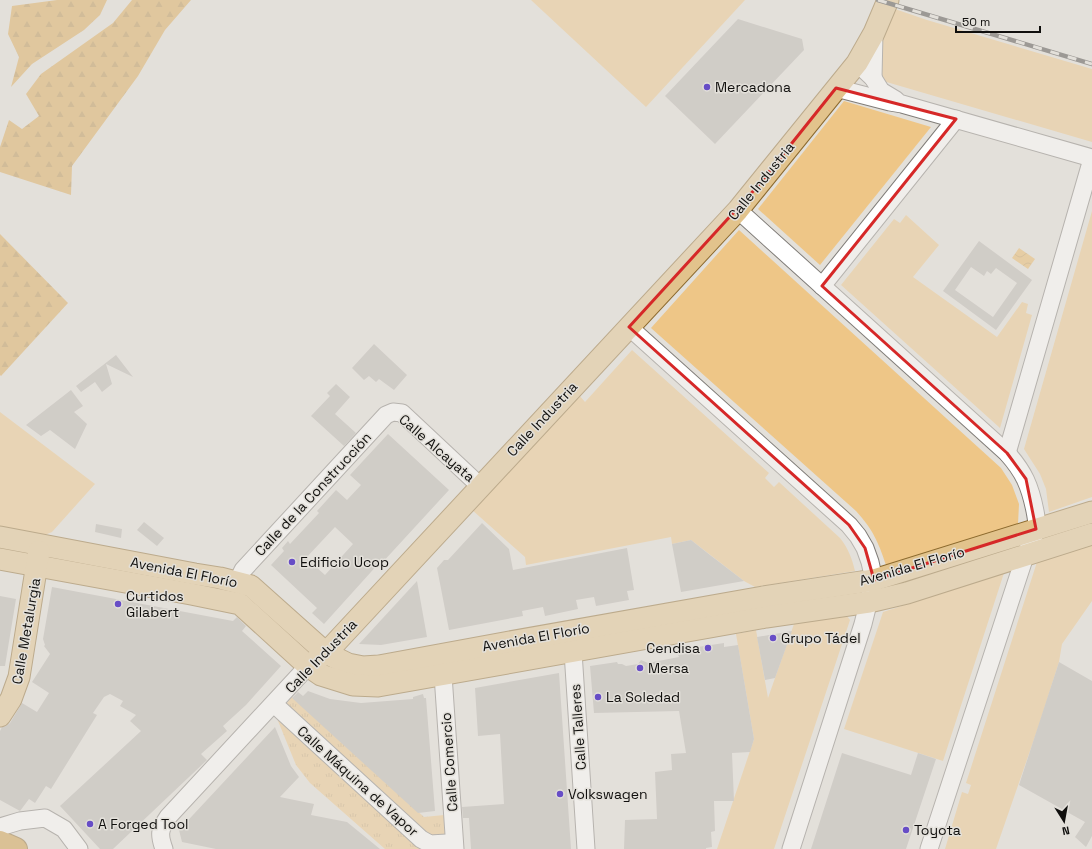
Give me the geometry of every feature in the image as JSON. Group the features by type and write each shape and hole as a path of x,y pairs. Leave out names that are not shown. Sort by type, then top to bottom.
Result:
{"highway":[{"path":"0,842 16,849"}],"main road":[{"name":"Calle Industria","path":"308,666 326,653 738,210 857,62 874,33 888,0"},
{"name":"Avenida El Florío","path":"0,558 39,555 237,582 251,586 326,653 348,664 363,667 379,666 763,597 874,580 1092,512"},
{"name":"Avenida El Florío","path":"0,537 39,555 240,604 308,666 321,675 353,686 378,686 766,617 869,602 907,593 1092,534"},
{"name":"Calle Metalurgia","path":"0,716 11,699 19,677 39,555"},
{"path":"233,602 237,582"},
{"path":"570,631 573,652"},
{"path":"441,654 443,675"}],"street":[{"path":"873,78 874,33"},
{"path":"857,62 873,78 881,91 902,104"},
{"path":"836,88 902,104 1092,158 1007,453"},
{"path":"822,286 956,119"},
{"path":"738,210 1007,453 1019,466 1026,479 1031,494 1036,529 1025,556 929,849"},
{"path":"629,327 849,525 865,548 870,562 874,580 864,624 790,849"},
{"name":"Calle Alcayata","path":"393,412 402,413 480,486"},
{"name":"Calle de la Construcción","path":"237,582 243,570 386,415 393,412"},
{"name":"Calle Talleres","path":"573,652 586,849"},
{"name":"Calle Industria","path":"164,849 160,837 162,825 168,817 308,666"},
{"name":"Calle Comercio","path":"443,675 451,846"},
{"name":"Calle Máquina de Vapor","path":"274,704 421,839 430,844 451,846"},
{"path":"0,827 20,821 44,818 64,829 79,849"}],"highlighted area":[{"path":"836,88 956,119 822,286 1007,453 1026,479 1036,529 874,580 865,548 849,525 629,327 756,188"}],"green space":[{"path":"57,0 107,0 100,15 84,30 32,64 11,87 19,57 8,34 12,6"},
{"path":"132,0 191,0 165,30 138,76 72,166 71,195 0,172 0,147 9,120 22,129 39,116 26,94 41,74 113,23"},
{"path":"531,0 745,0 646,107"},
{"path":"892,8 927,20 1092,69 1092,142 883,81 880,68 882,34"},
{"path":"844,101 931,127 820,265 758,209"},
{"path":"1092,211 1092,497 1049,512 1046,489 1040,474 1024,449"},
{"path":"906,215 939,245 913,277 997,337 1022,302 1028,304 1026,313 1032,315 1000,428 841,285 894,219 900,223"},
{"path":"739,230 1001,468 1012,485 1019,504 1018,524 886,565 874,536 867,524 856,511 651,328"},
{"path":"0,234 68,303 1,376 0,375"},
{"path":"632,350 769,473 765,478 774,487 779,482 840,538 849,553 855,571 755,587 744,581 691,540 672,544 671,537 526,565 525,557 471,509 579,395 585,402"},
{"path":"0,412 95,484 52,532 45,535 0,526"},
{"path":"1092,545 1092,601 1062,644 1059,662 1039,725 996,849 945,849 962,792 968,794 971,785 966,783 1037,562"},
{"path":"1004,573 943,761 844,729 883,612"},
{"path":"847,616 850,620 774,849 717,849 754,739 736,634 756,630 768,698 794,624"},
{"path":"292,697 424,817 444,815 446,849 385,849 310,783 296,765 276,716"}],"water":[{"path":"1019,248 1035,259 1028,269 1012,258"}],"building":[{"path":"738,19 802,39 804,50 715,144 665,96"},
{"path":"979,241 1032,280 996,330 943,291","holes":["971,267 984,276 987,271 991,274 996,268 1017,283 993,317 955,290"]},
{"path":"374,344 407,375 394,390 379,379 376,382 369,376 364,380 352,368"},
{"path":"116,355 133,377 106,364 112,384 102,392 95,382 81,392 76,386"},
{"path":"336,384 350,397 335,414 356,433 344,446 311,416 330,396 327,393"},
{"path":"71,390 83,406 74,412 87,424 75,449 50,430 41,436 26,425"},
{"path":"388,434 449,490 381,564 380,562 324,624 312,613 317,608 271,565 284,551 282,548 288,541 290,544 319,513 317,511 336,490 347,500 361,485 350,475","holes":["335,527 353,544 325,575 306,558"]},
{"path":"144,522 164,538 157,546 137,530"},
{"path":"482,523 509,549 513,570 627,548 634,590 627,591 629,600 596,606 594,597 576,600 578,609 545,616 543,607 522,611 523,616 449,630 437,568 444,560 448,560"},
{"path":"96,524 122,529 121,538 95,532"},
{"path":"691,540 744,581 681,592 672,544"},
{"path":"417,581 427,637 381,645 359,644"},
{"path":"52,587 233,621 237,617 246,626 242,631 281,666 246,705 223,726 227,731 201,754 207,760 113,849 100,849 60,806 141,731 130,721 136,715 120,706 123,701 110,694 104,697 93,713 97,715 51,789 46,786 35,803 29,799 20,811 0,800 0,731 2,727 10,723 22,703 37,712 49,693 32,682 50,654 44,646 43,639"},
{"path":"0,596 16,599 5,666 0,666"},
{"path":"792,631 775,678 765,680 757,637"},
{"path":"724,643 724,647 738,645 754,739 750,752 732,753 734,801 714,801 715,831 711,832 712,847 706,849 624,849 625,820 657,819 655,772 672,770 671,754 686,753 679,711 594,713 590,666 617,662 618,664 626,666 638,664 641,660 648,663 679,657 678,655 692,652 691,648"},
{"path":"1059,662 1092,681 1092,836 1086,847 1075,837 1085,822 1019,785"},
{"path":"559,673 571,849 471,849 469,818 463,818 462,807 504,804 500,734 478,736 475,688"},
{"path":"308,691 330,699 361,703 413,699 413,697 423,694 424,698 426,698 435,811 418,813 292,698 298,692 303,696"},
{"path":"275,727 291,766 299,777 280,797 314,804 311,815 347,822 380,849 216,849 182,842 179,830"},
{"path":"842,753 911,775 918,753 936,759 906,849 811,849"}],"railway":[{"path":"878,0 1092,64"}],"place":[{"name":"Mercadona","path":"707,87"},
{"name":"Edificio Ucop","path":"292,562"},
{"name":"Curtidos Gilabert","path":"118,604"},
{"name":"Grupo Tádel","path":"773,638"},
{"name":"Cendisa","path":"708,648"},
{"name":"Mersa","path":"640,668"},
{"name":"La Soledad","path":"598,697"},
{"name":"Volkswagen","path":"560,794"},
{"name":"A Forged Tool","path":"90,824"},
{"name":"Toyota","path":"906,830"}]}
